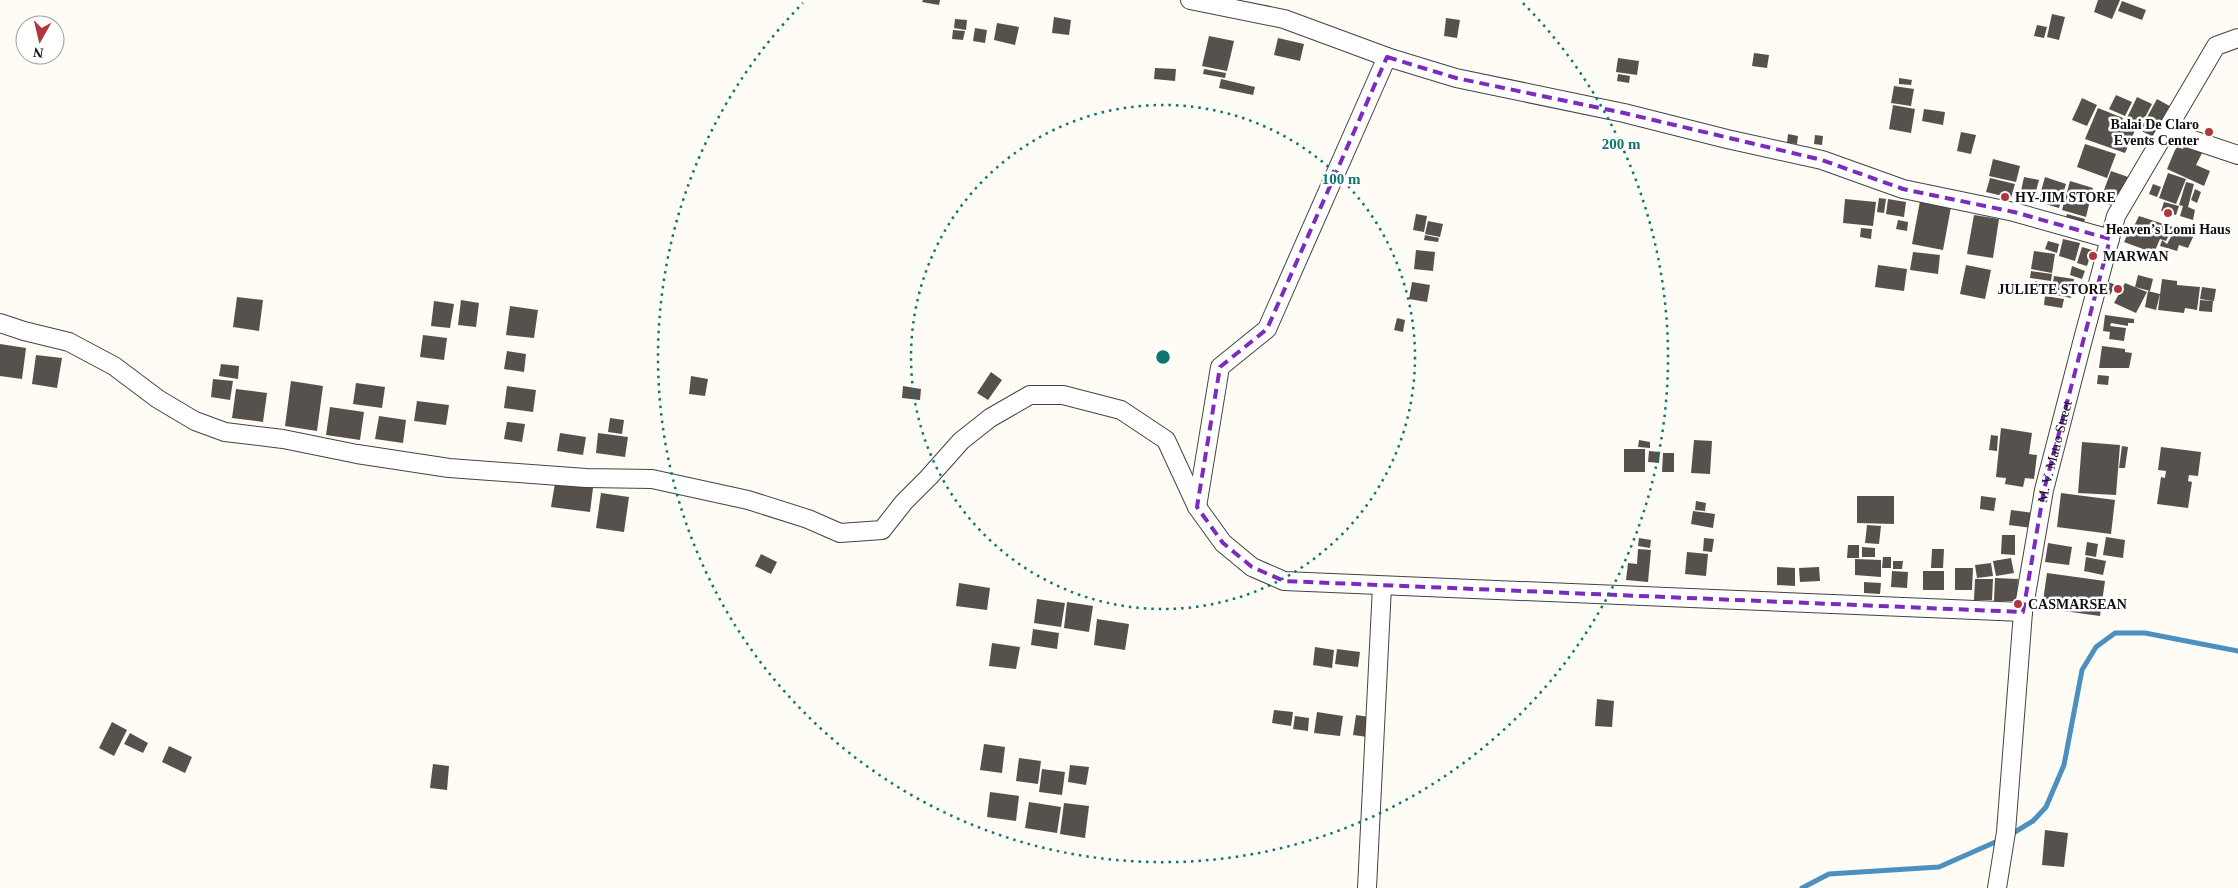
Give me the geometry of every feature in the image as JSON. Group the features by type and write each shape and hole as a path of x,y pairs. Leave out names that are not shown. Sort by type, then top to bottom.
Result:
{"street":[{"path":"1190,0 1284,19 1387,57 1456,78 1624,112 1727,139 1822,160 1903,189 2014,212 2110,239"},
{"name":"M. V. Matro Street","path":"1997,888 2006,832 2023,612 2044,490 2116,216 2216,46 2238,38"},
{"path":"1198,507 1220,367 1268,329 1387,57"},
{"path":"2166,131 2238,155"},
{"path":"0,323 68,342 114,366 158,398 195,421 224,432 283,439 357,454 449,468 586,478 652,480 748,500 808,519 840,533 882,530 904,502 961,440 990,418 1030,395 1063,395 1121,410 1166,440 1198,507 1224,544 1252,567 1284,581 2023,612"},
{"path":"1368,888 1382,586"}],"highlighted area":[{"path":"1387,57 1456,78 1624,113 1822,160 1903,189 2014,212 2110,239 2044,490 2023,612 1284,581 1252,567 1223,543 1197,507 1220,367 1267,329"}],"building":[{"path":"923,0 940,0 939,5 922,2"},
{"path":"2098,0 2120,0 2112,19 2094,12"},
{"path":"2122,1 2146,10 2142,20 2118,11"},
{"path":"2052,14 2065,17 2059,40 2047,37"},
{"path":"1054,17 1071,20 1069,35 1052,33"},
{"path":"1446,18 1460,20 1457,38 1444,36"},
{"path":"955,19 967,20 966,30 954,28"},
{"path":"997,23 1019,27 1015,45 994,40"},
{"path":"2037,25 2047,27 2044,38 2034,36"},
{"path":"975,28 987,30 985,43 973,41"},
{"path":"953,30 965,31 963,40 952,39"},
{"path":"1209,36 1234,41 1227,71 1202,66"},
{"path":"1278,38 1304,44 1300,61 1274,55"},
{"path":"1754,53 1769,55 1767,68 1752,66"},
{"path":"1618,58 1639,61 1637,75 1616,72"},
{"path":"1155,68 1176,69 1175,81 1154,79"},
{"path":"1204,69 1226,73 1225,78 1203,74"},
{"path":"1618,74 1630,76 1629,83 1617,81"},
{"path":"1899,78 1912,80 1911,85 1899,84"},
{"path":"1221,79 1255,87 1253,95 1219,88"},
{"path":"1894,86 1914,89 1911,106 1891,103"},
{"path":"2116,95 2132,102 2125,116 2109,109"},
{"path":"2137,97 2152,104 2140,127 2126,120"},
{"path":"2082,98 2097,105 2087,126 2072,120"},
{"path":"2157,99 2175,109 2158,140 2140,130"},
{"path":"1893,105 1915,109 1911,133 1889,129"},
{"path":"2098,108 2123,118 2121,122 2136,128 2125,153 2085,139"},
{"path":"1924,109 1945,112 1943,125 1922,121"},
{"path":"1961,132 1976,135 1971,154 1957,151"},
{"path":"1788,134 1798,136 1797,144 1787,143"},
{"path":"1815,135 1823,136 1822,145 1814,144"},
{"path":"2185,143 2203,151 2196,165 2210,171 2204,186 2167,169 2177,147 2183,149"},
{"path":"2085,144 2116,154 2107,178 2077,167"},
{"path":"1993,159 2020,166 2016,182 1989,176"},
{"path":"2111,171 2131,178 2124,198 2104,190"},
{"path":"2168,173 2186,179 2176,204 2159,198"},
{"path":"2024,177 2039,180 2034,199 2020,196"},
{"path":"2045,177 2066,184 2059,208 2038,202"},
{"path":"1990,178 2015,184 2011,198 1986,192"},
{"path":"2070,181 2093,188 2086,217 2062,210"},
{"path":"2186,182 2194,184 2188,207 2195,210 2193,220 2180,216 2183,206 2179,205"},
{"path":"2153,184 2161,187 2157,197 2149,194"},
{"path":"2195,189 2201,192 2197,203 2191,200"},
{"path":"2100,191 2116,196 2113,206 2097,201"},
{"path":"1879,198 1886,199 1884,213 1877,212"},
{"path":"1845,199 1876,202 1873,226 1843,223"},
{"path":"1888,199 1906,202 1904,217 1886,214"},
{"path":"1920,201 1951,207 1943,250 1912,244"},
{"path":"2164,202 2179,206 2176,215 2161,211"},
{"path":"1416,214 1427,216 1424,232 1413,230"},
{"path":"2067,214 2085,219 2082,228 2064,223"},
{"path":"1974,215 1999,219 1993,258 1967,254"},
{"path":"2139,216 2173,227 2166,241 2160,239 2154,253 2124,242 2129,231 2135,233 2138,227 2134,226"},
{"path":"1898,220 1908,222 1907,231 1896,229"},
{"path":"1428,221 1443,224 1440,237 1425,234"},
{"path":"1861,228 1872,229 1871,239 1860,237"},
{"path":"2176,228 2194,235 2188,248 2179,245 2177,251 2160,246 2162,240 2167,244"},
{"path":"1425,235 1439,238 1438,242 1424,240"},
{"path":"2063,239 2080,243 2075,261 2059,256"},
{"path":"2048,241 2059,244 2057,253 2045,249"},
{"path":"2082,247 2092,250 2087,266 2077,263"},
{"path":"1416,250 1435,252 1433,271 1414,269"},
{"path":"2034,251 2055,254 2052,273 2031,269"},
{"path":"1913,252 1940,255 1938,274 1910,270"},
{"path":"1878,265 1907,269 1904,291 1875,287"},
{"path":"1966,265 1991,270 1985,299 1960,294"},
{"path":"2072,266 2085,271 2082,279 2070,275"},
{"path":"2031,271 2052,274 2051,281 2030,278"},
{"path":"2138,275 2153,279 2150,291 2135,287"},
{"path":"2054,276 2074,279 2071,298 2051,294"},
{"path":"2162,279 2177,281 2177,285 2200,287 2197,310 2185,308 2184,313 2158,310"},
{"path":"2103,280 2116,285 2110,295 2099,291"},
{"path":"2035,281 2050,284 2048,294 2033,290"},
{"path":"1412,282 1430,285 1427,302 1409,299"},
{"path":"2125,283 2147,292 2136,313 2114,303"},
{"path":"2202,287 2216,289 2214,301 2200,299"},
{"path":"2148,291 2160,294 2156,310 2145,307"},
{"path":"2045,296 2064,299 2062,308 2044,305"},
{"path":"237,297 263,300 259,331 233,327"},
{"path":"461,300 479,303 476,327 458,325"},
{"path":"2200,300 2213,301 2212,312 2199,311"},
{"path":"434,301 454,304 450,328 431,326"},
{"path":"510,306 538,310 534,338 506,335"},
{"path":"2105,315 2134,319 2134,323 2128,323 2128,326 2111,323 2110,326 2126,328 2124,341 2109,339 2110,332 2103,331"},
{"path":"1397,318 1405,320 1403,332 1394,330"},
{"path":"423,335 447,338 444,360 420,357"},
{"path":"0,344 26,348 22,379 0,376"},
{"path":"2102,346 2125,349 2125,352 2132,353 2129,368 2099,368"},
{"path":"507,351 526,354 524,372 504,369"},
{"path":"36,355 62,358 57,388 32,384"},
{"path":"221,364 239,366 238,379 219,376"},
{"path":"991,372 1002,380 988,400 977,393"},
{"path":"2098,375 2109,376 2108,385 2097,384"},
{"path":"691,376 708,379 705,396 689,394"},
{"path":"213,379 233,381 230,400 211,397"},
{"path":"291,381 323,386 317,431 285,426"},
{"path":"356,383 385,387 382,408 353,404"},
{"path":"507,386 536,390 533,412 504,408"},
{"path":"903,386 921,389 920,400 902,398"},
{"path":"236,389 267,393 263,422 232,418"},
{"path":"417,401 449,405 446,425 414,421"},
{"path":"330,407 364,412 360,440 326,435"},
{"path":"379,416 406,420 403,443 375,439"},
{"path":"610,418 624,420 622,434 608,432"},
{"path":"507,422 525,424 522,442 504,439"},
{"path":"2001,428 2032,433 2029,454 2037,455 2034,479 2025,478 2023,487 2005,484 2006,478 1996,477"},
{"path":"560,433 586,437 583,455 557,451"},
{"path":"598,433 628,437 625,457 596,453"},
{"path":"1991,435 1998,436 1997,451 1989,450"},
{"path":"1639,440 1650,442 1650,448 1638,447"},
{"path":"1694,440 1712,441 1710,474 1691,473"},
{"path":"2082,442 2120,445 2116,495 2078,493"},
{"path":"2122,446 2128,447 2125,468 2119,468"},
{"path":"2161,447 2201,452 2198,476 2189,475 2188,481 2192,482 2188,508 2157,504 2161,477 2165,478 2166,471 2158,470"},
{"path":"1624,449 1645,449 1645,472 1624,472"},
{"path":"1649,451 1660,452 1659,463 1648,462"},
{"path":"1663,453 1674,453 1674,472 1662,472"},
{"path":"555,483 593,488 590,512 551,507"},
{"path":"601,493 629,497 624,532 596,528"},
{"path":"2061,493 2115,500 2111,534 2057,527"},
{"path":"1857,496 1894,496 1894,524 1857,523"},
{"path":"1981,496 1996,498 1994,511 1980,509"},
{"path":"1696,501 1706,503 1705,511 1695,510"},
{"path":"2011,510 2034,513 2032,528 2009,525"},
{"path":"1693,511 1715,514 1713,528 1691,524"},
{"path":"1867,525 1881,526 1879,544 1865,543"},
{"path":"2002,535 2015,535 2015,555 2001,554"},
{"path":"2106,537 2125,540 2123,558 2103,555"},
{"path":"1639,538 1651,540 1650,548 1638,546"},
{"path":"1704,538 1714,539 1712,552 1703,551"},
{"path":"2087,542 2098,544 2096,557 2085,555"},
{"path":"2048,543 2072,547 2069,565 2045,562"},
{"path":"1848,545 1859,545 1859,558 1847,558"},
{"path":"1862,547 1875,548 1875,557 1862,557"},
{"path":"1638,549 1651,550 1648,582 1626,580 1628,563 1637,564"},
{"path":"1932,549 1944,549 1943,568 1931,568"},
{"path":"1687,552 1708,554 1706,576 1685,574"},
{"path":"761,554 777,562 771,574 755,566"},
{"path":"1883,557 1891,557 1891,568 1882,568"},
{"path":"2086,557 2106,561 2103,575 2084,571"},
{"path":"2011,558 2014,573 1996,576 1993,561"},
{"path":"1855,559 1881,560 1881,577 1855,575"},
{"path":"1893,561 1903,561 1902,569 1893,569"},
{"path":"1991,563 1993,576 1977,578 1975,565"},
{"path":"1777,567 1795,568 1795,586 1777,585"},
{"path":"1819,567 1820,581 1800,582 1799,568"},
{"path":"1955,568 1973,568 1972,590 1955,590"},
{"path":"1892,571 1908,572 1907,588 1891,587"},
{"path":"1923,571 1944,571 1944,590 1923,590"},
{"path":"2047,573 2105,581 2100,616 2042,608"},
{"path":"1995,578 2018,579 2017,601 1994,601"},
{"path":"1975,579 1993,579 1992,600 1974,600"},
{"path":"1864,582 1881,583 1880,594 1864,593"},
{"path":"959,583 990,588 987,610 956,606"},
{"path":"1037,599 1065,603 1061,627 1034,623"},
{"path":"1067,602 1093,606 1089,632 1064,628"},
{"path":"1097,619 1129,624 1125,650 1094,645"},
{"path":"1033,629 1059,633 1057,649 1031,645"},
{"path":"992,643 1020,647 1016,669 989,666"},
{"path":"1315,647 1334,650 1332,668 1313,665"},
{"path":"1337,649 1360,652 1358,667 1335,664"},
{"path":"1597,699 1614,701 1612,727 1595,726"},
{"path":"1274,710 1293,712 1291,726 1272,723"},
{"path":"1317,712 1343,716 1340,736 1314,733"},
{"path":"1356,715 1370,717 1368,737 1353,735"},
{"path":"1295,716 1309,718 1308,731 1293,729"},
{"path":"112,722 127,730 114,756 99,748"},
{"path":"130,733 148,743 143,753 124,744"},
{"path":"984,744 1005,747 1002,773 980,770"},
{"path":"169,746 192,757 185,773 162,762"},
{"path":"1019,758 1041,761 1038,784 1016,781"},
{"path":"433,764 449,766 447,790 430,788"},
{"path":"1070,765 1089,767 1086,785 1068,782"},
{"path":"1042,769 1065,772 1062,795 1039,792"},
{"path":"990,792 1019,796 1016,821 987,817"},
{"path":"1029,802 1061,807 1057,833 1025,828"},
{"path":"1064,803 1089,806 1085,838 1060,834"},
{"path":"2045,830 2068,833 2064,867 2042,865"}],"waterway":[{"path":"2010,835 2033,821 2046,807 2064,765 2082,670 2096,647 2115,633 2145,633 2238,651"},
{"path":"1802,888 1829,874 1939,867 2000,840"}],"place":[{"name":"Balai De Claro Events Center","path":"2209,132"},
{"name":"HY-JIM STORE","path":"2005,197"},
{"name":"Heaven’s Lomi Haus","path":"2168,213"},
{"name":"MARWAN","path":"2093,256"},
{"name":"JULIETE STORE","path":"2118,289"},
{"name":"CASMARSEAN","path":"2018,604"}]}
